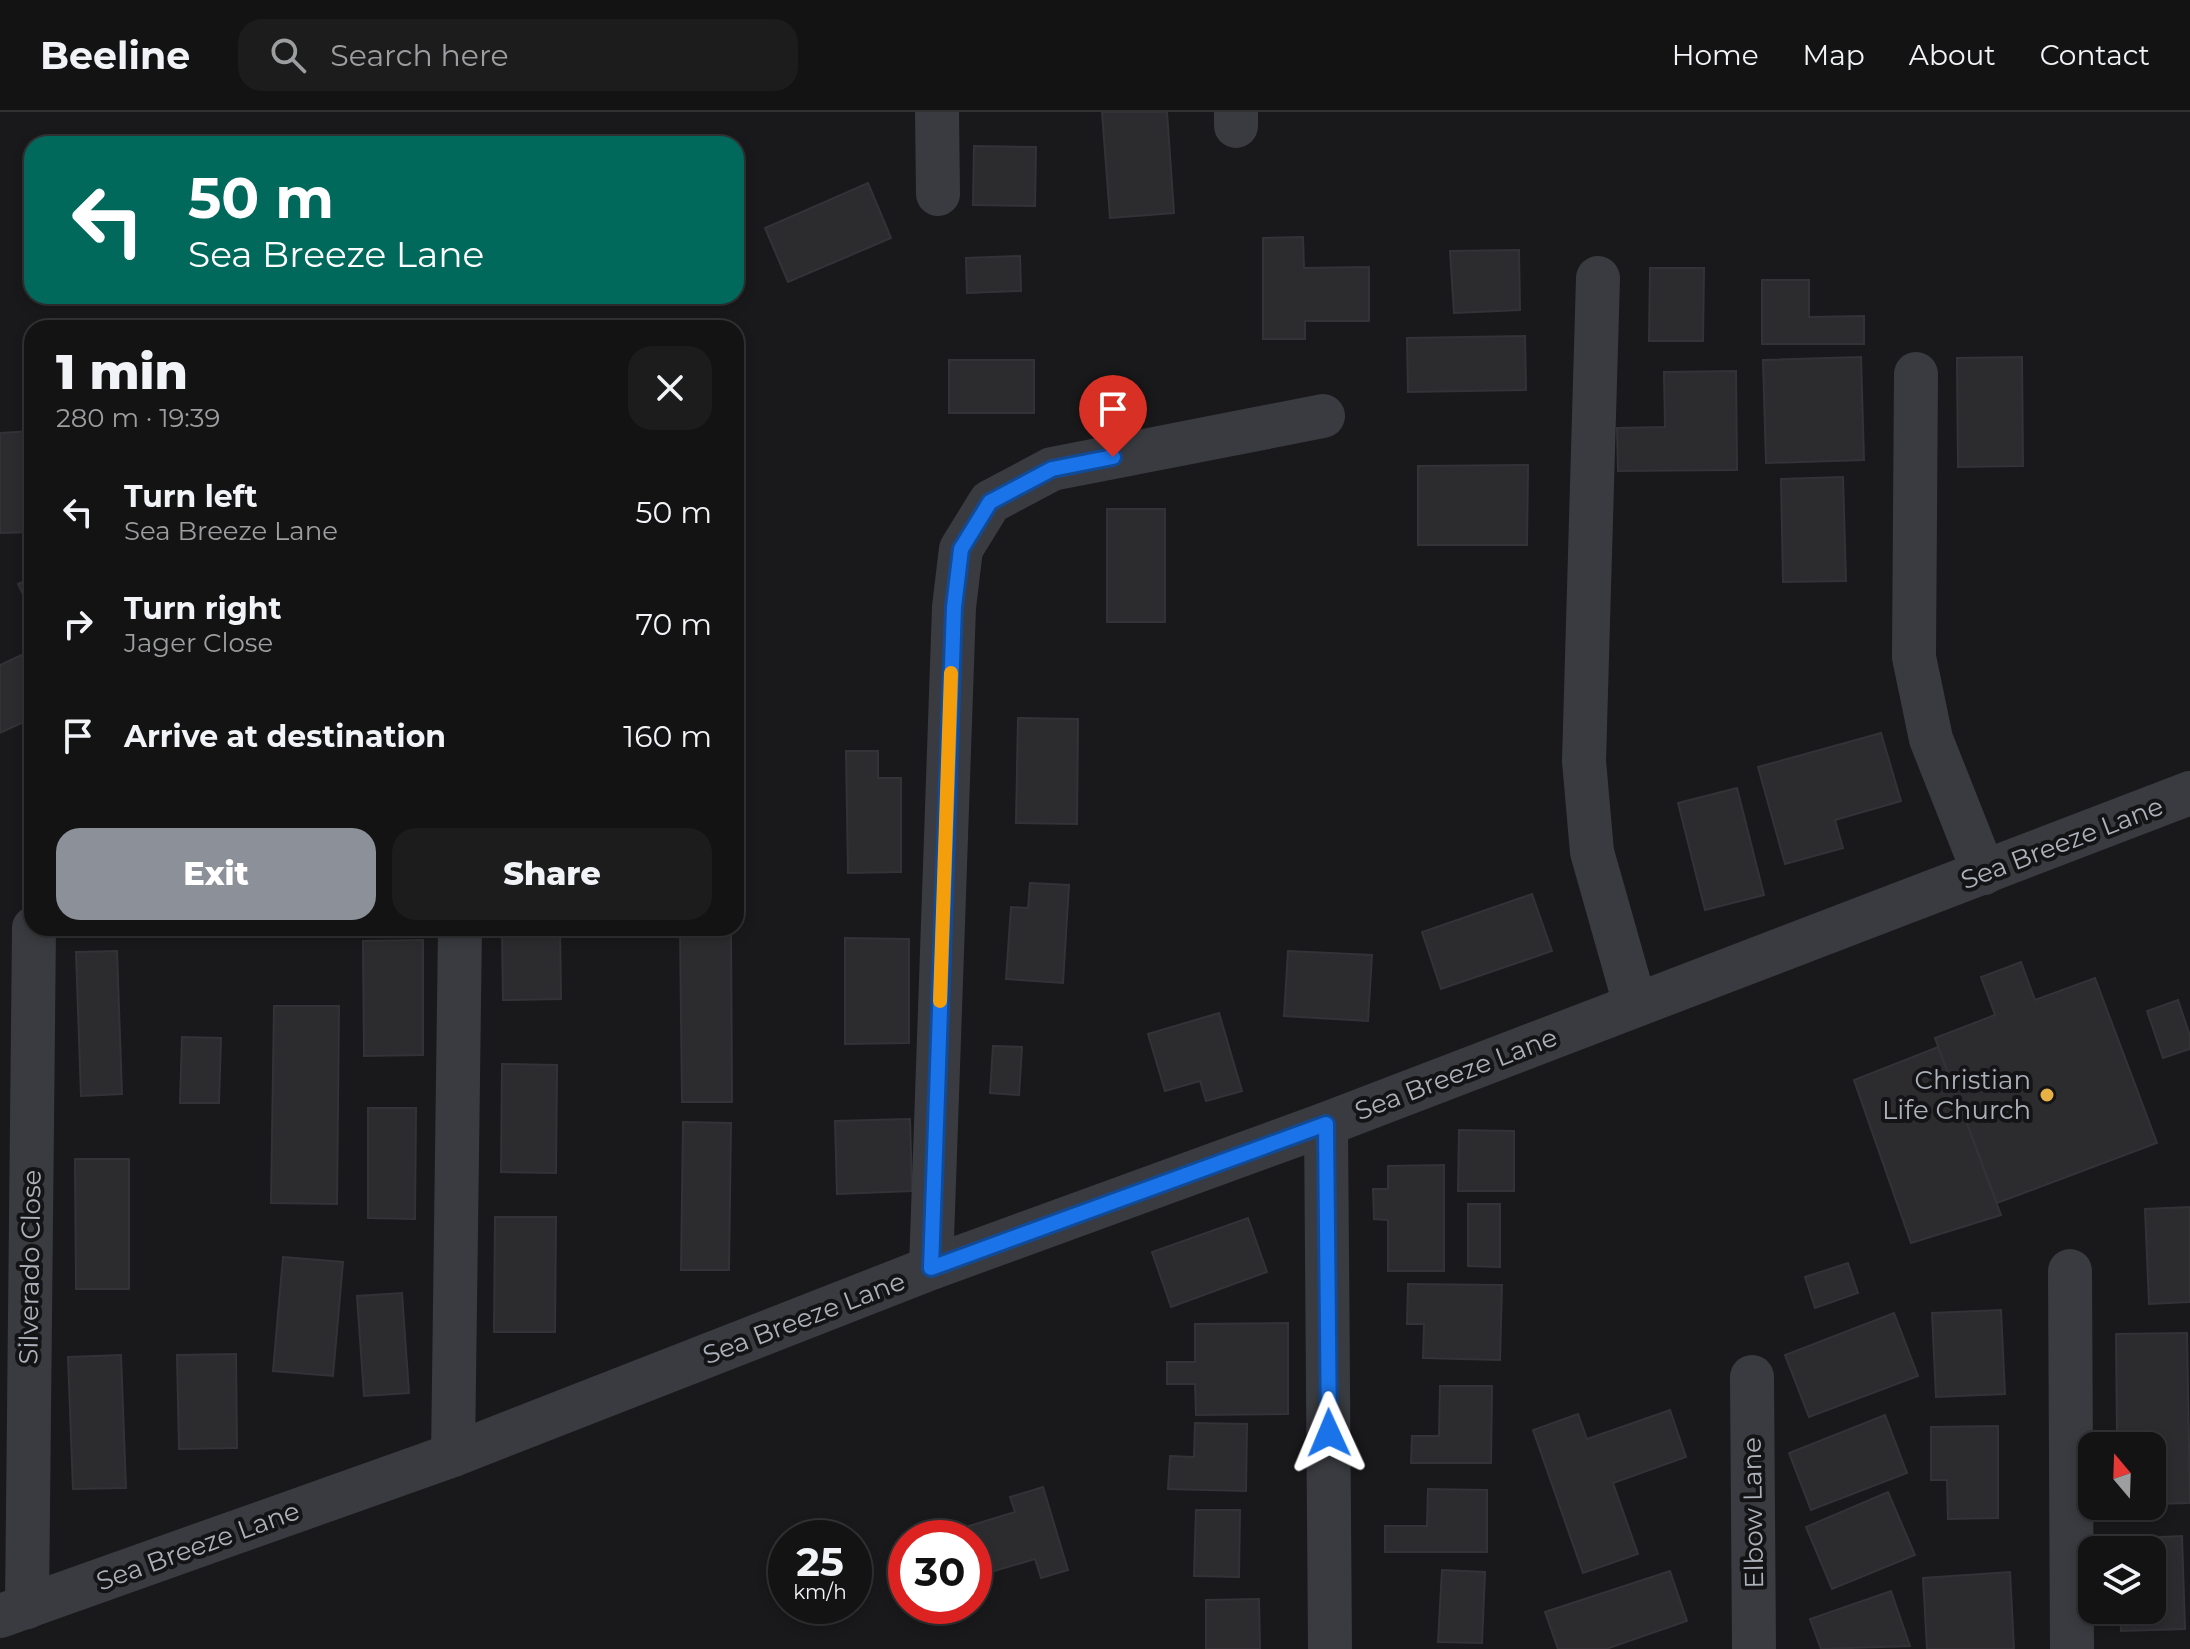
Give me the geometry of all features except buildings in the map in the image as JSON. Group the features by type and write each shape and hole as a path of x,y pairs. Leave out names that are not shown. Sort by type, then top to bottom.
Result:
{"street":[{"path":"937,112 938,194"},
{"path":"1598,278 1584,761 1592,852 1635,1004"},
{"path":"1916,374 1914,657 1931,739 1984,873"},
{"path":"931,1268 954,607 961,549 990,502 1052,469 1323,416"},
{"name":"Sea Breeze Lane","path":"13,1611 453,1455 931,1268 1326,1124 2190,793"},
{"name":"Silverado Close","path":"13,1611 34,936"},
{"path":"453,1455 460,936"},
{"path":"1326,1124 1330,1649"},
{"path":"2070,1271 2072,1649"},
{"name":"Elbow Lane","path":"1752,1377 1754,1649"}],"slow traffic":[{"path":"940,1001 951,673"}],"place":[{"name":"Christian Life Church","path":"2047,1095"}],"route":[{"path":"1113,457 1052,469 990,502 961,549 954,607 931,1268 1326,1124 1329,1433"}]}
